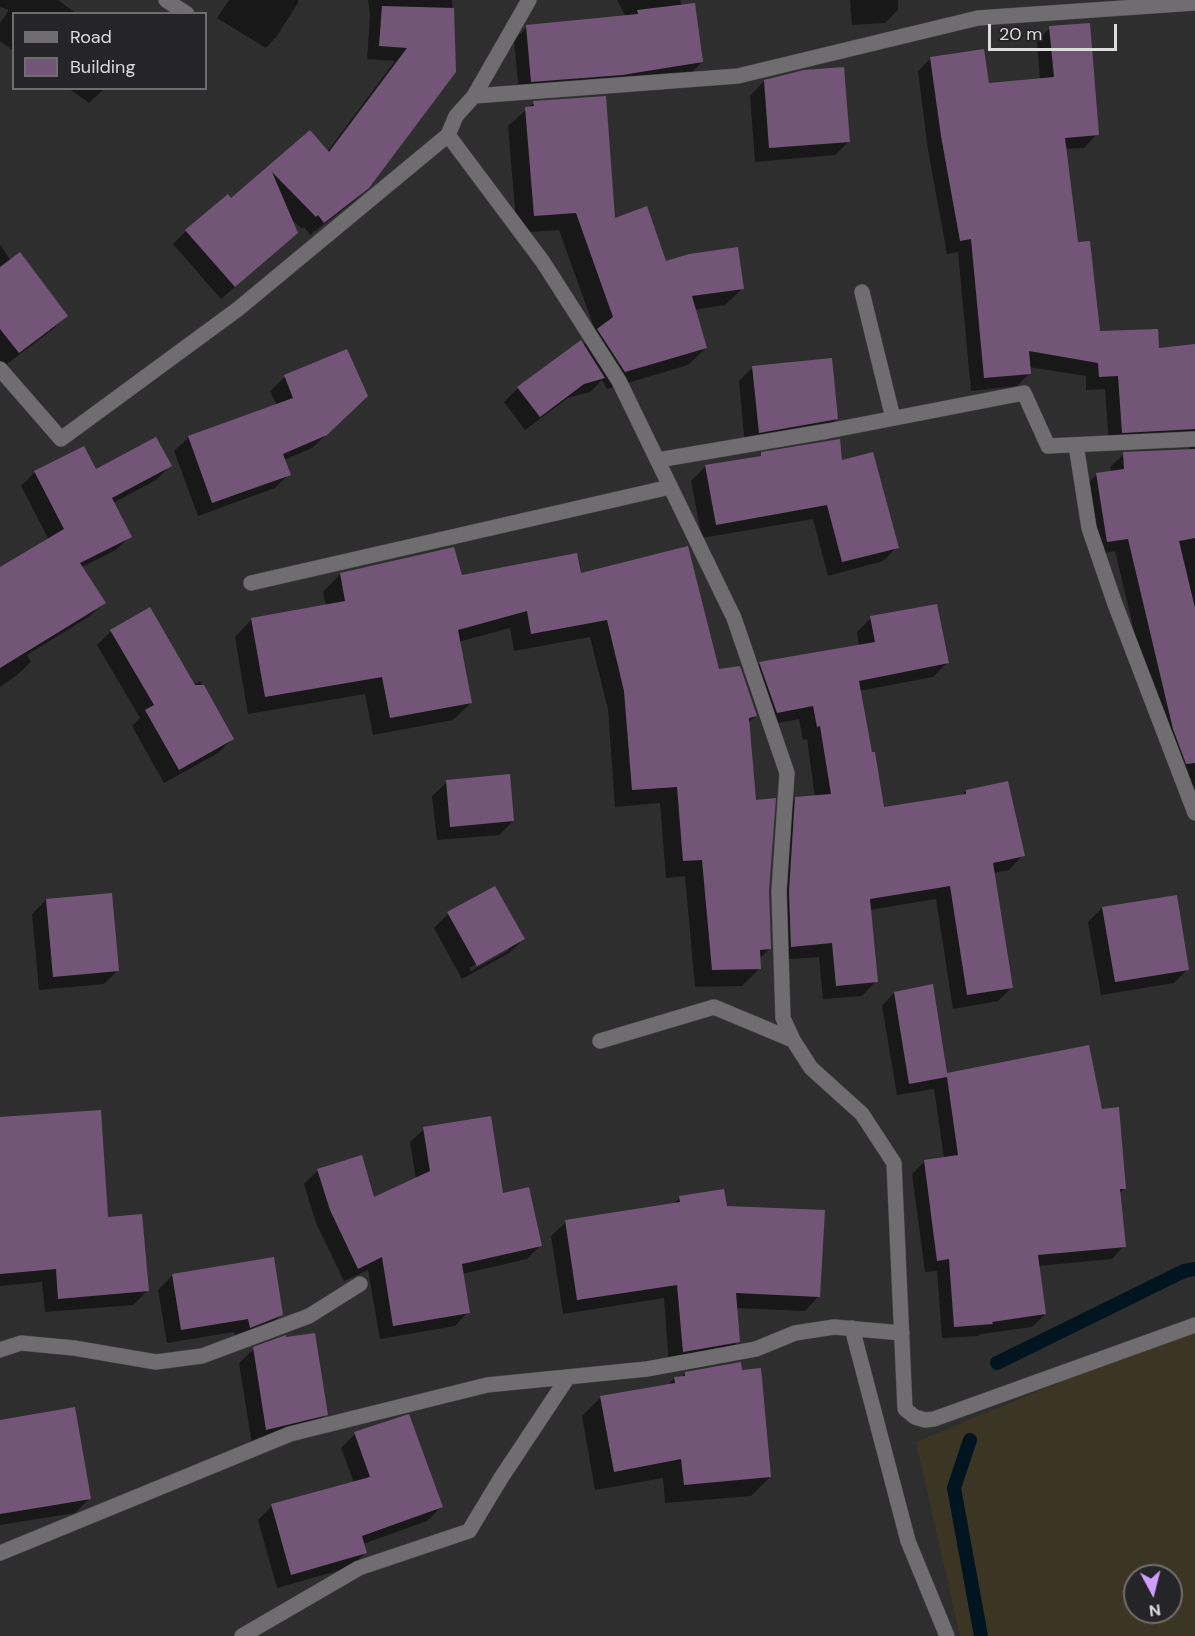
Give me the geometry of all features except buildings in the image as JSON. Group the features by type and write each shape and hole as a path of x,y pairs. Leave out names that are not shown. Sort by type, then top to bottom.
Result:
{"street":[{"path":"165,0 184,12"},
{"path":"0,369 60,439 238,309 448,135 456,116 474,96 529,0"},
{"path":"474,96 738,76 978,18 1195,3"},
{"path":"448,135 550,272 620,381 734,618 787,773 779,891 783,1018 793,1040 812,1068 862,1114 894,1163 905,1409 909,1414 925,1420 1195,1325"},
{"path":"862,292 893,418"},
{"path":"658,460 1024,393 1048,446 1195,439"},
{"path":"1076,445 1089,528 1115,604 1195,813"},
{"path":"251,584 670,487"},
{"path":"600,1041 714,1007 793,1040"},
{"path":"0,1350 21,1343 74,1348 156,1362 202,1356 309,1316 360,1284"},
{"path":"0,1553 290,1434 487,1385 647,1369 756,1349 795,1333 834,1327 902,1333"},
{"path":"852,1328 908,1541 947,1636"},
{"path":"242,1636 359,1568 469,1532 501,1478 568,1377"}],"shaded area":[{"path":"1195,1326 1195,1636 960,1636 916,1442"}],"waterway":[{"path":"997,1363 1184,1271 1195,1269"},
{"path":"970,1440 954,1488 981,1636"}]}
